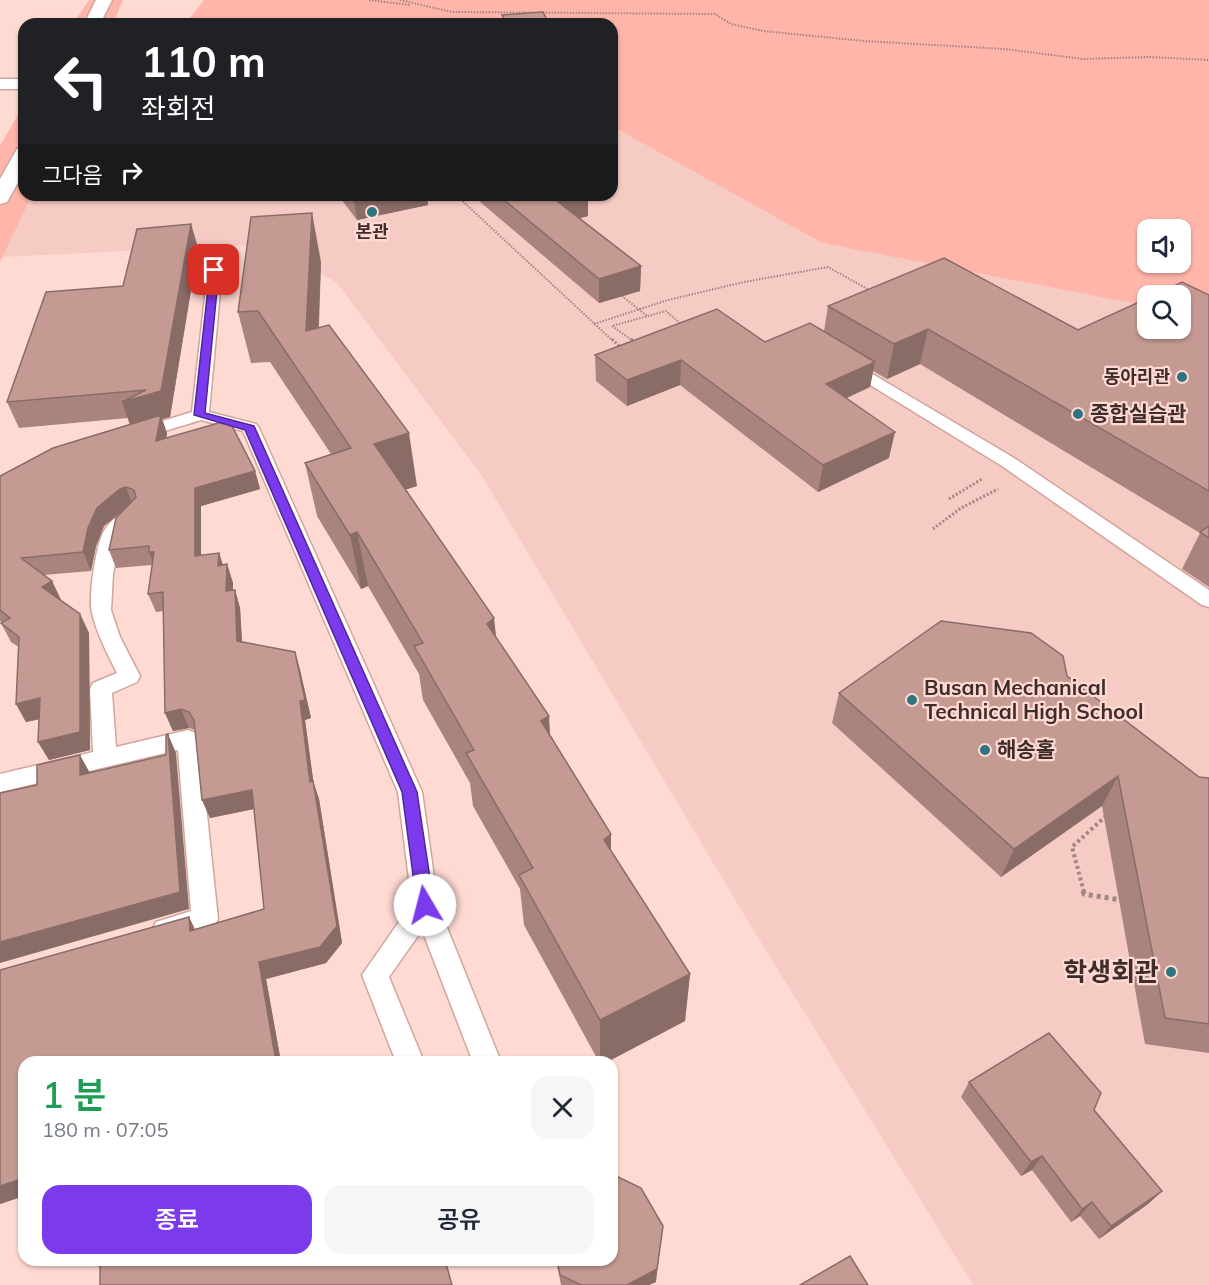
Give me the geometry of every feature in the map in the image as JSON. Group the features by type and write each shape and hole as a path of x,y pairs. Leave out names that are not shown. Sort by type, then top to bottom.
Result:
{"street":[{"path":"95,18 104,0"},
{"path":"0,84 18,84"},
{"path":"0,198 18,164"}],"lane":[{"path":"200,415 214,270"},
{"path":"828,353 1008,462 1209,600"},
{"path":"122,440 200,415 250,428 410,792 425,905 485,1056"},
{"path":"105,758 101,689 129,676 110,637 101,610 103,574 112,533 132,514"},
{"path":"0,783 188,739 205,919 148,935"},
{"path":"408,1056 375,975 425,905"}],"path":[{"path":"369,0 423,6"},
{"path":"400,0 452,12 652,15 705,13 715,14 731,24 763,31 864,41 1005,49 1083,59 1149,57 1209,60"},
{"path":"462,201 626,353"},
{"path":"594,324 668,300 744,282 828,267 880,296"},
{"path":"622,296 647,316"},
{"path":"621,348 639,345 612,326 666,311 689,331"},
{"path":"949,499 982,479"},
{"path":"933,529 962,508 998,489"},
{"path":"1116,808 1072,847 1084,894 1120,900"}],"shaded area":[{"path":"89,0 123,0 116,18 77,18"},
{"path":"204,0 1209,0 1209,322 1191,306 1191,285 1137,285 1137,304 822,243 618,129 618,18 190,18"},
{"path":"18,114 18,201 29,201 0,262 0,146"},
{"name":"Busan Mechanical Technical High School","path":"618,129 822,243 1137,304 1137,339 1191,339 1191,326 1209,322 1209,1285 973,1285 749,923 482,476 336,282 269,244 2,257 29,201 618,201"}],"building":[{"path":"543,12 546,18 503,18 502,15"},
{"path":"505,201 557,201 641,266 599,279"},
{"path":"312,213 306,331 329,325 409,433 374,444 494,618 487,624 549,716 541,721 611,834 604,840 690,974 600,1020 519,875 533,868 466,753 474,750 414,646 423,643 357,532 350,535 305,463 351,448 258,311 238,312 251,217"},
{"path":"191,224 161,391 122,402 146,390 7,402 46,292 123,286 137,229"},
{"path":"944,258 1078,330 1137,303 1137,339 1191,339 1191,286 1209,295 1209,491 928,329 894,344 828,306"},
{"path":"717,309 765,342 810,323 875,362 826,384 895,432 823,465 681,360 627,380 595,355"},
{"path":"161,415 156,441 229,420 255,471 195,488 195,556 219,553 218,566 227,564 226,591 235,590 237,641 295,652 305,700 300,701 310,782 313,781 337,926 320,947 259,962 275,1056 18,1056 18,1180 0,1186 0,970 189,917 190,931 264,909 252,790 202,800 194,720 189,712 181,709 165,713 163,592 148,594 154,552 149,552 149,546 109,550 116,518 136,497 134,490 126,487 120,489 97,508 88,528 83,552 21,558 52,581 42,587 80,614 80,732 38,742 40,698 16,704 19,637 1,623 10,618 0,610 0,476 53,448"},
{"path":"1209,526 1209,538 1200,532"},
{"path":"941,621 1031,633 1063,656 1067,676 1199,777 1209,778 1209,1024 1165,1018 1118,776 1014,849 839,693"},
{"path":"168,734 180,892 0,942 0,793 37,785 37,765 80,755 80,775 166,755 166,735"},
{"path":"1049,1033 1101,1093 1094,1110 1162,1191 1111,1226 1092,1202 1082,1209 1042,1156 1031,1162 969,1082"},
{"path":"618,1177 641,1188 663,1226 657,1269 627,1285 581,1285 560,1275 558,1266 618,1266"},
{"path":"850,1256 868,1285 800,1285"},
{"path":"100,1266 447,1266 452,1285 100,1285"}],"place":[{"name":"본관","path":"372,212"},
{"name":"동아리관","path":"1182,377"},
{"name":"종합실습관","path":"1078,414"},
{"name":"Busan Mechanical Technical High School","path":"912,700"},
{"name":"해송홀","path":"985,750"},
{"name":"학생회관","path":"1171,972"}],"route":[{"path":"214,270 200,415 250,428 410,792 425,905"}]}
